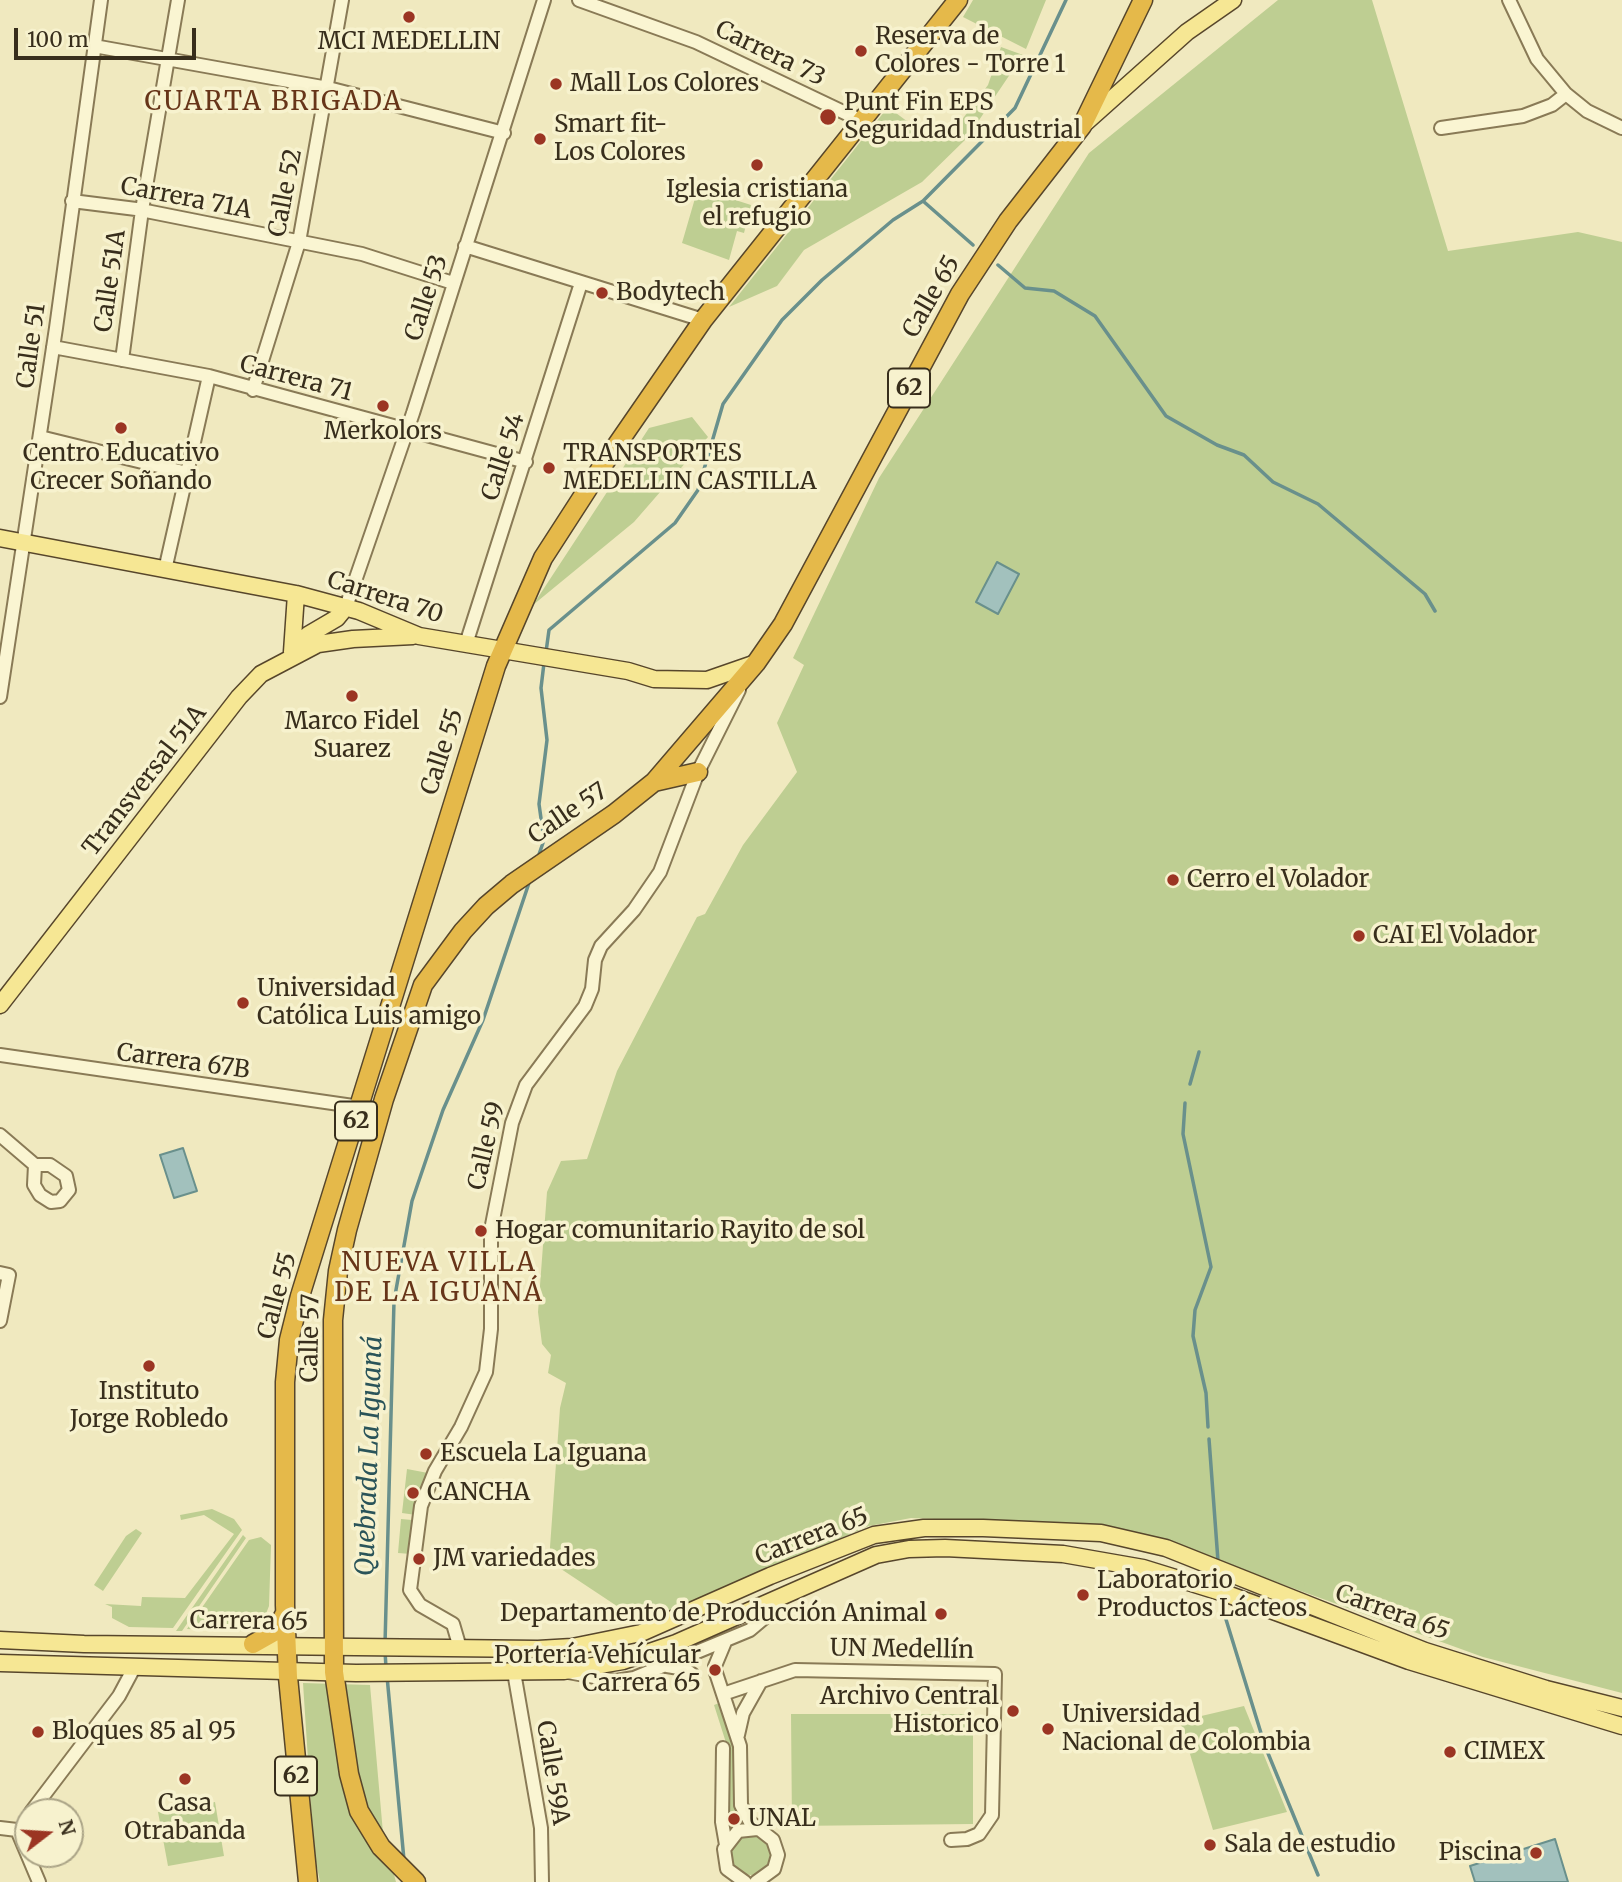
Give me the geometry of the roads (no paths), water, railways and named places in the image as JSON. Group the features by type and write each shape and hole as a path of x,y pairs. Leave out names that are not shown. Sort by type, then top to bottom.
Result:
{"highway":[{"name":"Calle 55","path":"287,1645 285,1382 289,1339 502,649 543,558 605,462 703,320 958,0"},
{"name":"62","path":"1082,126 1143,0"},
{"name":"Calle 65","path":"751,669 783,624 960,294 1008,221 1082,126"},
{"name":"Calle 57","path":"416,1882 381,1847 359,1811 349,1774 334,1672 333,1320 346,1230 384,1099 423,985 441,958 471,923 512,884 569,846 654,782 751,669"},
{"path":"654,782 698,772"},
{"path":"400,975 423,985"},
{"path":"253,1644 276,1631 285,1605"},
{"name":"62","path":"287,1645 307,1882"}],"main road":[{"name":"Calle 65","path":"1082,126 1187,32 1233,0"},
{"name":"Carrera 70","path":"0,538 22,552 165,570 296,594 346,607 419,636 680,682 706,680 751,669"},
{"path":"296,594 292,655 334,640 419,636"},
{"name":"Transversal 51A","path":"0,1005 239,697 261,674 292,655 307,635 337,618 346,607"},
{"name":"Carrera 65","path":"0,1640 84,1644 572,1647 641,1633 874,1535 942,1528 1063,1531 1101,1533 1166,1548 1425,1651 1546,1689 1622,1708"},
{"name":"Carrera 65","path":"0,1663 356,1673 564,1671 597,1667 649,1653 857,1562 909,1549 1063,1554 1113,1561 1227,1594 1409,1661 1622,1726"},
{"path":"466,1673 514,1666 517,1659 515,1648"}],"street":[{"name":"Calle 51","path":"0,697 40,437 101,0"},
{"name":"Calle 51A","path":"122,360 142,210 178,0"},
{"name":"Calle 52","path":"254,390 299,242 342,0"},
{"name":"Calle 53","path":"346,607 504,133 544,0"},
{"name":"Carrera 73","path":"579,0 696,42 862,121"},
{"path":"1509,0 1537,59 1566,94 1587,111 1622,128"},
{"path":"94,46 168,57 328,89 504,133"},
{"path":"1441,128 1523,116 1552,105 1566,94"},
{"name":"Carrera 71A","path":"72,201 142,210 362,254 453,283"},
{"path":"465,246 703,320"},
{"name":"Calle 54","path":"466,644 581,283"},
{"name":"Carrera 71","path":"53,347 209,376 526,462"},
{"path":"165,570 209,376"},
{"path":"40,437 187,473"},
{"name":"Calle 59","path":"457,1648 453,1624 420,1605 410,1590 421,1506 435,1471 461,1427 486,1372 491,1329 491,1230 512,1123 526,1085 585,1006 592,989 594,965 601,946 635,910 660,872 698,772 751,669"},
{"name":"Carrera 67B","path":"0,1055 360,1107"},
{"path":"0,1135 35,1165"},
{"path":"0,1273 9,1275 0,1321"},
{"path":"564,1671 625,1681 725,1642 763,1621 778,1598"},
{"path":"725,1642 715,1670 738,1737"},
{"path":"41,1798 119,1696 135,1665"},
{"path":"667,1666 685,1669 693,1675"},
{"name":"UN Medellín","path":"761,1681 784,1672 806,1670 995,1674 992,1815 979,1834 951,1840"},
{"name":"Calle 59A","path":"514,1672 541,1828 542,1882"},
{"path":"723,1694 761,1681"},
{"path":"761,1681 743,1713 738,1737 741,1805 757,1829 773,1840 778,1855 774,1869 761,1881"},
{"path":"723,1748 722,1822 726,1867 741,1881"},
{"path":"726,1845 738,1831 757,1829"}],"water":[{"path":"997,562 1019,574 998,614 976,602"},
{"path":"183,1148 197,1191 174,1198 160,1155"},
{"name":"Piscina","path":"1555,1839 1568,1882 1475,1882 1470,1866"}],"waterway":[{"name":"Quebrada La Iguaná","path":"546,652 549,630 675,523 698,490 723,404 782,320 822,280 893,220 923,201 1015,108 1066,0"},
{"path":"923,201 973,245"},
{"path":"998,265 1025,288 1054,291 1095,316 1166,416 1217,445 1244,455 1273,482 1318,504 1425,594 1435,611"},
{"name":"Quebrada La Iguaná","path":"537,860 544,840 539,804 547,740 541,688 544,663"},
{"name":"Quebrada La Iguaná","path":"385,1644 394,1301 412,1201 443,1110 483,1020 530,880"},
{"path":"1190,1084 1199,1052"},
{"path":"1185,1103 1183,1134 1211,1267 1195,1310 1193,1336 1206,1393 1208,1427"},
{"path":"1209,1439 1218,1561"},
{"path":"1224,1613 1265,1746 1318,1875"},
{"name":"Quebrada La Iguaná","path":"385,1651 386,1668"},
{"name":"Quebrada La Iguaná","path":"387,1676 404,1860"}],"place":[{"name":"MCI MEDELLIN","path":"409,17"},
{"name":"Reserva de Colores - Torre 1","path":"861,51"},
{"name":"Mall Los Colores","path":"556,84"},
{"name":"Punt Fin EPS Seguridad Industrial","path":"828,117"},
{"name":"Smart fit- Los Colores","path":"540,139"},
{"name":"Iglesia cristiana el refugio","path":"757,165"},
{"name":"Bodytech","path":"602,293"},
{"name":"Merkolors","path":"383,406"},
{"name":"Centro Educativo Crecer Soñando","path":"121,428"},
{"name":"TRANSPORTES MEDELLIN CASTILLA","path":"549,468"},
{"name":"Marco Fidel Suarez","path":"352,696"},
{"name":"Cerro el Volador","path":"1173,880"},
{"name":"CAI El Volador","path":"1359,936"},
{"name":"Universidad Católica Luis amigo","path":"243,1003"},
{"name":"Hogar comunitario Rayito de sol","path":"481,1231"},
{"name":"Instituto Jorge Robledo","path":"149,1366"},
{"name":"Escuela La Iguana","path":"426,1454"},
{"name":"CANCHA","path":"413,1493"},
{"name":"JM variedades","path":"419,1559"},
{"name":"Laboratorio Productos Lácteos","path":"1083,1595"},
{"name":"Departamento de Producción Animal","path":"941,1614"},
{"name":"Portería Vehícular Carrera 65","path":"715,1670"},
{"name":"Archivo Central Historico","path":"1013,1711"},
{"name":"Universidad Nacional de Colombia","path":"1048,1729"},
{"name":"Bloques 85 al 95","path":"38,1732"},
{"name":"CIMEX","path":"1450,1752"},
{"name":"Casa Otrabanda","path":"185,1779"},
{"name":"UNAL","path":"734,1819"},
{"name":"Sala de estudio","path":"1210,1845"},
{"name":"Piscina","path":"1536,1853"}],"district":[{"name":"CUARTA BRIGADA","path":"274,103"},
{"name":"NUEVA VILLA DE LA IGUANÁ","path":"439,1279"}]}
